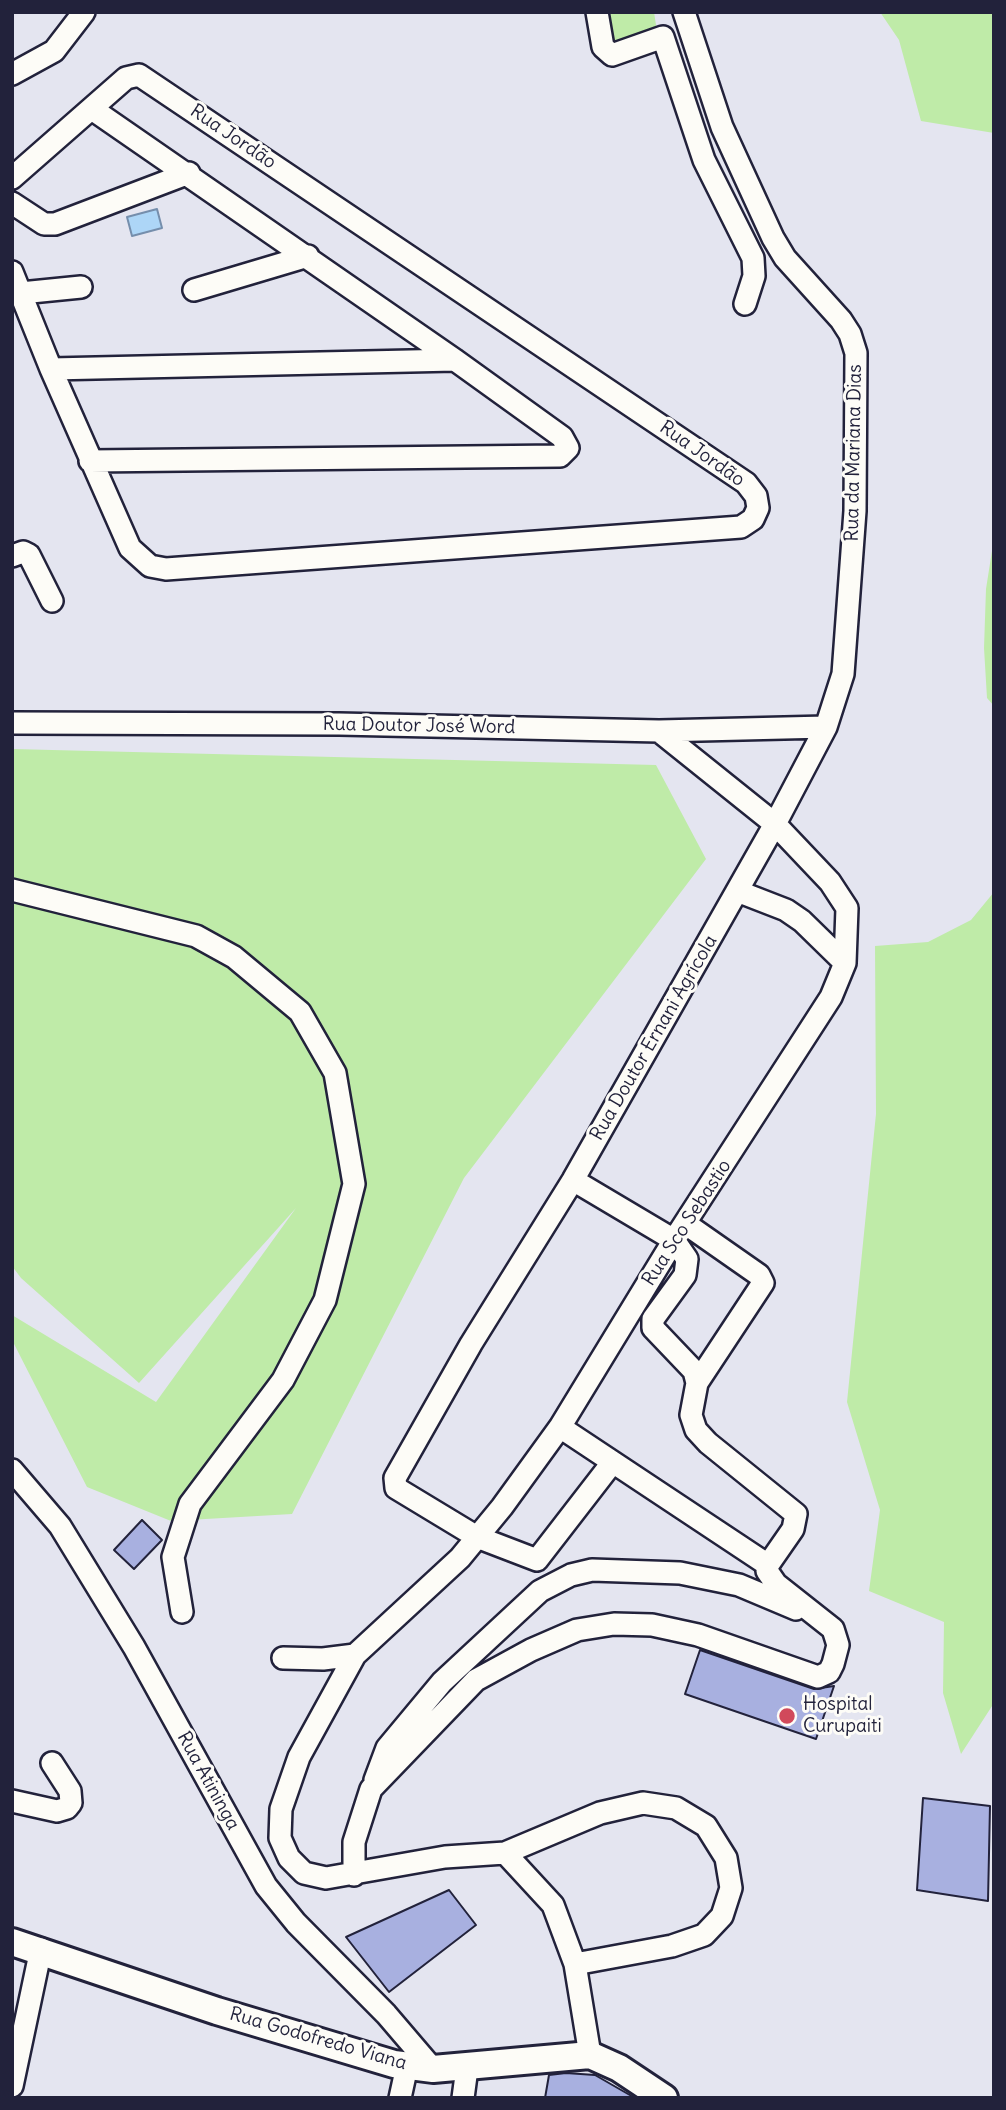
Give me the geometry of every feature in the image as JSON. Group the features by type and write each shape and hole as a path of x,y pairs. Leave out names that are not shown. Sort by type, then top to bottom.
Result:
{"main road":[{"name":"Rua Godofredo Viana","path":"12,1942 41,1949 217,2011 420,2068 467,2068 533,2058 590,2055 619,2068 664,2098"}],"street":[{"path":"12,74 54,51 84,12"},
{"path":"597,12 603,47 612,55 663,37 686,22"},
{"name":"Rua da Mariana Dias","path":"686,22 722,127 773,238 785,258 841,320 850,334 856,353 855,511 844,674 826,727"},
{"path":"663,37 704,160 753,258 754,276 745,304"},
{"name":"Rua Jordão","path":"12,178 126,78 132,75 144,78 746,482 756,496 758,508 753,519 741,527 166,569 150,566 139,560 130,548 90,461 12,272"},
{"path":"90,461 564,455 568,448 562,436 189,173 92,109"},
{"path":"12,204 44,223 55,224 189,173"},
{"path":"194,290 308,256"},
{"path":"21,293 81,287"},
{"path":"51,369 454,360"},
{"path":"12,556 23,551 29,555 52,601"},
{"name":"Rua Doutor José Word","path":"12,723 339,724 659,731 826,727"},
{"name":"Rua Doutor Ernani Agrícola","path":"477,1536 401,1494 396,1488 395,1478 471,1344 573,1180 775,824 826,727"},
{"name":"Rua Sco Sebastio","path":"354,1875 326,1878 304,1873 289,1858 280,1838 281,1810 299,1757 355,1655 460,1558 502,1507 560,1427 680,1232 831,997 845,963 848,908 830,882 775,824 659,731"},
{"path":"12,890 196,936 234,957 300,1012 335,1073 354,1184 325,1300 283,1380 190,1504 173,1557 182,1612"},
{"path":"737,891 786,911 802,921 845,963"},
{"path":"371,1789 476,1680 531,1650 577,1630 614,1624 652,1625 698,1634 818,1677 829,1672 838,1646 837,1637 827,1622 769,1578 768,1565 793,1529 796,1514 708,1443 696,1430 691,1415 697,1383 763,1283 759,1275 680,1232 573,1180"},
{"path":"680,1232 688,1266 653,1319 653,1328 694,1371 697,1383"},
{"path":"560,1427 768,1565"},
{"path":"477,1536 533,1559 542,1558 612,1463"},
{"name":"Rua Atininga","path":"12,1471 60,1527 127,1636 266,1886 296,1923 386,2014 420,2068"},
{"path":"575,1964 672,1946 704,1936 722,1916 731,1888 726,1858 706,1826 676,1808 643,1802 600,1813 505,1853 445,1857 354,1875 354,1842 387,1748 442,1682 540,1591 571,1575 592,1570 680,1573 739,1586 827,1622"},
{"path":"283,1658 323,1659 355,1655"},
{"path":"12,1801 57,1811 67,1808 71,1803 70,1791 51,1763"},
{"path":"505,1853 553,1905 575,1964 590,2055"},
{"path":"12,2086 41,1949"},
{"path":"400,2098 420,2068"},
{"path":"463,2098 467,2068"}],"green space":[{"path":"609,12 654,12 658,38 614,44"},
{"path":"880,12 994,12 994,133 921,121 899,40"},
{"path":"994,538 994,706 987,698 984,648 986,589"},
{"path":"12,749 656,765 706,859 464,1178 292,1514 171,1521 87,1487 12,1340 12,1315 156,1402 296,1208 139,1383 21,1278 12,1266"},
{"path":"994,892 994,1703 961,1754 943,1693 944,1622 869,1591 880,1510 847,1402 876,1114 875,946 928,942 971,920"}],"water":[{"path":"157,209 162,228 132,236 127,217"}],"building":[{"path":"142,1520 162,1540 134,1569 114,1550"},
{"name":"Hospital Curupaiti","path":"700,1650 814,1689 834,1686 816,1739 685,1694"},
{"path":"923,1798 990,1806 988,1901 917,1890"},
{"path":"449,1890 476,1925 389,1992 346,1937"},
{"path":"549,2075 595,2075 635,2098 545,2098"}],"place":[{"name":"Hospital Curupaiti","path":"787,1716"}]}
